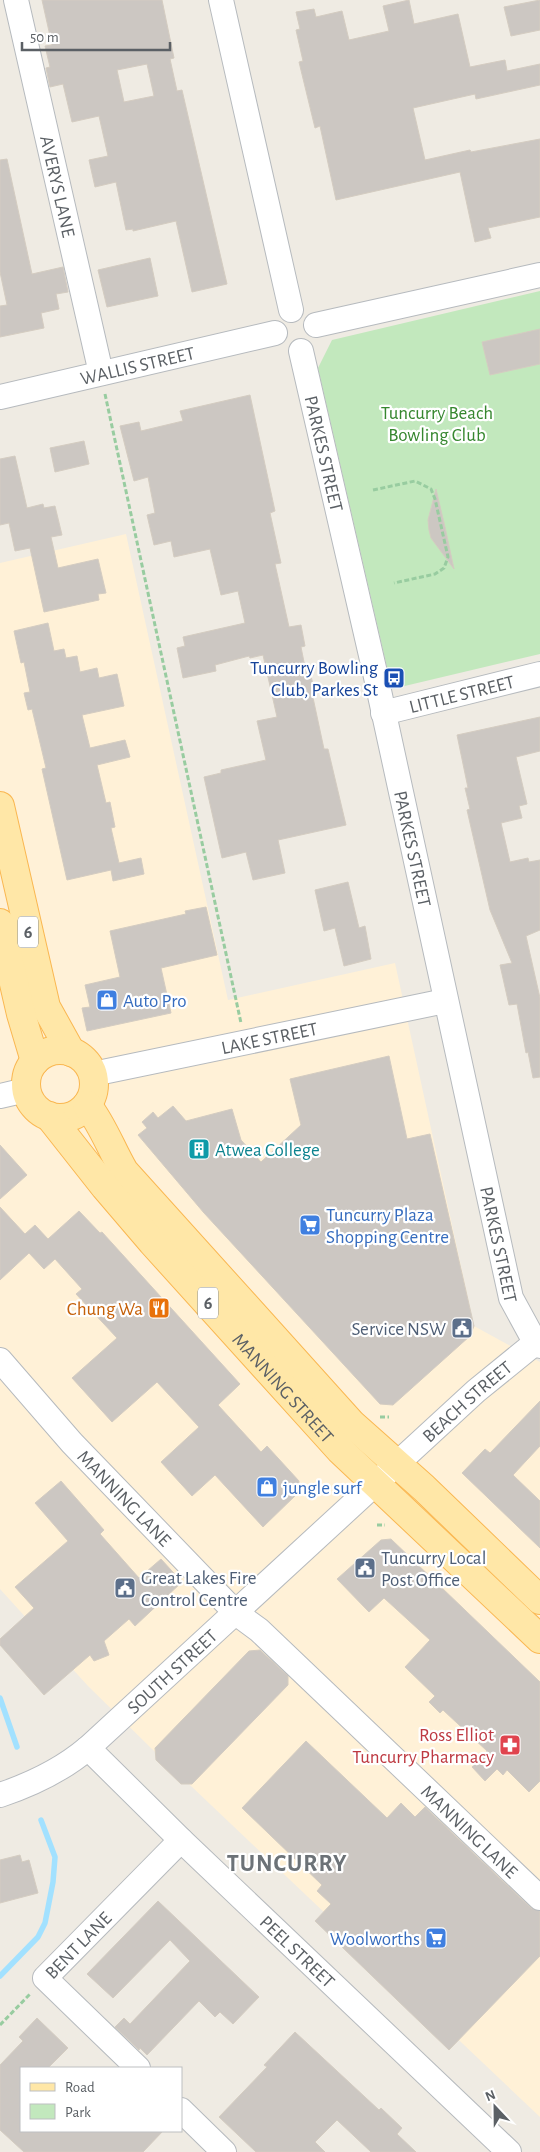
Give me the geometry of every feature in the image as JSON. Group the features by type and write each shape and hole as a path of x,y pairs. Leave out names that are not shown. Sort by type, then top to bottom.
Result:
{"main road":[{"name":"6","path":"0,806 44,999 70,1052 85,1060 93,1074"},
{"name":"6","path":"0,922 21,1014 35,1061"},
{"path":"26,1090 28,1074 35,1061 51,1051 70,1052"},
{"path":"49,1116 69,1117 78,1113 87,1105 94,1091 93,1074"},
{"name":"6","path":"26,1090 34,1105 49,1116"},
{"name":"MANNING STREET","path":"87,1105 99,1121 109,1146 124,1171 352,1424 424,1488 540,1600"},
{"name":"MANNING STREET","path":"49,1116 104,1187 340,1450 540,1639"}],"street":[{"name":"AVERYS LANE","path":"16,0 101,373"},
{"path":"221,0 291,310"},
{"path":"315,322 540,275"},
{"path":"291,310 304,310 315,322 317,332 312,344 301,351 294,351 281,346 275,333 280,316 291,310"},
{"name":"WALLIS STREET","path":"0,397 275,333"},
{"name":"PARKES STREET","path":"301,351 383,713 511,1298 538,1342"},
{"name":"LITTLE STREET","path":"383,713 540,674"},
{"name":"LAKE STREET","path":"93,1074 445,1001"},
{"path":"0,1096 26,1090"},
{"name":"BEACH STREET","path":"396,1465 476,1390 538,1342"},
{"name":"MANNING LANE","path":"0,1360 72,1442 236,1613 259,1630 540,1898"},
{"name":"SOUTH STREET","path":"0,1795 54,1773 68,1765 396,1465"},
{"name":"PEEL STREET","path":"88,1748 180,1840 509,2152"},
{"name":"BENT LANE","path":"137,2067 45,1978 180,1840"},
{"path":"182,2111 224,2152"}],"path":[{"path":"101,373 245,1042"},
{"path":"373,490 415,481 431,489 448,556 444,568 435,574 394,583"},
{"path":"0,2026 45,1978"}],"shaded area":[{"path":"126,534 228,1000 395,963 474,1326 540,1362 540,2117 152,1749 88,1686 0,1589 0,563"}],"green space":[{"name":"Tuncurry Beach Bowling Club","path":"540,291 540,654 392,689 318,368 332,340"}],"building":[{"path":"42,0 162,0 174,58 170,59 177,91 182,90 227,284 192,292 176,221 133,231 133,229 126,230 116,182 95,187 89,160 108,156 99,116 72,122 63,84 50,87 46,68 50,67 45,46 52,45","holes":["147,64 154,96 124,102 117,70"]},
{"path":"409,0 414,24 458,14 470,67 505,60 507,71 540,64 540,85 476,99 475,94 413,108 425,160 470,150 471,152 540,139 540,217 488,228 491,238 475,242 460,172 336,200 320,126 315,128 299,62 303,61 296,30 300,29 296,12 314,9 316,17 342,11 349,40 389,31 383,6"},
{"path":"540,0 540,30 511,36 504,7"},
{"path":"7,159 32,274 63,267 68,292 56,294 59,309 41,313 44,328 0,337 0,306 7,305 0,272 0,160"},
{"path":"150,258 158,296 107,307 98,270"},
{"path":"540,329 540,364 490,375 482,342"},
{"path":"250,395 275,511 270,513 281,563 275,564 289,627 301,625 305,646 301,647 307,677 311,676 315,693 312,693 324,749 328,749 346,825 278,840 285,873 253,880 246,852 222,858 204,777 221,773 221,770 266,760 257,721 277,717 263,655 250,658 249,656 215,665 216,671 183,678 177,648 185,646 183,637 245,623 238,591 221,595 210,549 174,557 171,541 154,545 147,515 155,513 148,477 134,481 120,426 139,422 141,431 183,421 180,411"},
{"path":"84,441 89,464 55,472 50,448"},
{"path":"15,456 27,508 43,504 44,508 55,506 62,535 51,537 58,568 98,559 106,593 98,594 99,600 44,612 30,548 15,551 9,523 0,525 0,459"},
{"path":"436,489 454,569 431,538 429,530 428,520"},
{"path":"48,623 54,651 64,649 66,658 77,656 80,672 97,668 99,678 117,674 124,706 82,715 90,748 125,740 130,757 97,765 106,803 110,802 115,827 111,828 119,863 141,858 144,874 113,881 111,870 67,880 42,769 46,768 32,709 28,710 24,693 30,692 24,662 21,663 14,631"},
{"path":"540,717 540,751 516,757 527,804 519,806 522,818 501,823 510,862 528,858 529,862 540,860 540,930 526,936 540,998 540,1077 533,1078 528,1052 526,1053 517,1004 509,1005 500,965 512,963 490,910 467,810 470,809 465,788 468,788 457,735"},
{"path":"348,882 359,928 365,926 371,959 344,966 335,928 324,931 315,890"},
{"path":"206,907 217,955 161,968 171,1013 87,1031 82,1008 90,1007 85,985 120,977 110,931 186,914 185,911"},
{"path":"389,1056 407,1139 430,1134 474,1326 470,1336 393,1405 380,1404 204,1213 138,1135 147,1128 142,1122 153,1112 158,1118 173,1106 186,1121 232,1109 241,1140 261,1162 301,1125 290,1079"},
{"path":"0,1145 27,1175 0,1199"},
{"path":"0,1207 25,1234 35,1225 48,1239 79,1211 100,1233 102,1232 240,1384 218,1405 261,1452 267,1446 299,1481 298,1493 263,1527 215,1475 192,1496 161,1462 199,1427 157,1382 112,1422 72,1378 117,1338 76,1294 82,1289 55,1259 44,1269 29,1253 0,1280"},
{"path":"540,1401 540,1446 513,1475 540,1501 540,1548 462,1473 485,1449 490,1453"},
{"path":"61,1481 104,1530 100,1534 139,1578 161,1559 182,1582 135,1626 129,1619 104,1641 109,1655 94,1661 90,1655 44,1695 0,1645 0,1639 34,1608 15,1587 68,1541 35,1503"},
{"path":"391,1539 540,1682 540,1781 529,1792 507,1770 503,1775 497,1769 485,1781 472,1767 487,1751 443,1710 440,1713 429,1702 435,1696 405,1667 430,1640 384,1598 369,1612 337,1579 381,1540"},
{"path":"260,1650 288,1676 288,1685 192,1784 181,1784 156,1760 155,1748 249,1651"},
{"name":"Woolworths","path":"306,1741 387,1818 401,1803 415,1817 425,1807 531,1908 540,1911 540,1956 449,2050 315,1921 331,1904 317,1891 322,1885 242,1808"},
{"path":"20,1855 22,1862 29,1860 38,1893 0,1903 0,1860"},
{"path":"158,1901 259,1997 233,2024 220,2012 215,2017 199,2001 147,2055 140,2048 139,2050 115,2027 124,2018 130,2024 190,1961 170,1940 113,1998 87,1974"},
{"path":"37,2018 68,2048 49,2067 20,2067 20,2132 162,2132 143,2152 24,2152 0,2130 0,2065 23,2041 19,2037"},
{"path":"295,2032 379,2110 381,2108 402,2128 397,2134 416,2152 371,2152 337,2120 315,2142 325,2152 256,2152 219,2117 267,2067 264,2065"}],"waterway":[{"path":"0,1698 17,1747"},
{"path":"0,1976 38,1937 45,1923 53,1882 55,1857 41,1820"}],"place":[{"name":"Tuncurry Bowling Club, Parkes St","path":"394,678"},
{"name":"Auto Pro","path":"107,1000"},
{"name":"Atwea College","path":"199,1149"},
{"name":"Tuncurry Plaza Shopping Centre","path":"310,1225"},
{"name":"Chung Wa","path":"159,1308"},
{"name":"Service NSW","path":"462,1328"},
{"name":"jungle surf","path":"267,1487"},
{"name":"Tuncurry Local Post Office","path":"365,1568"},
{"name":"Great Lakes Fire Control Centre","path":"125,1588"},
{"name":"Ross Elliot Tuncurry Pharmacy","path":"510,1745"},
{"name":"Woolworths","path":"436,1938"}],"district":[{"name":"TUNCURRY","path":"287,1863"}]}
